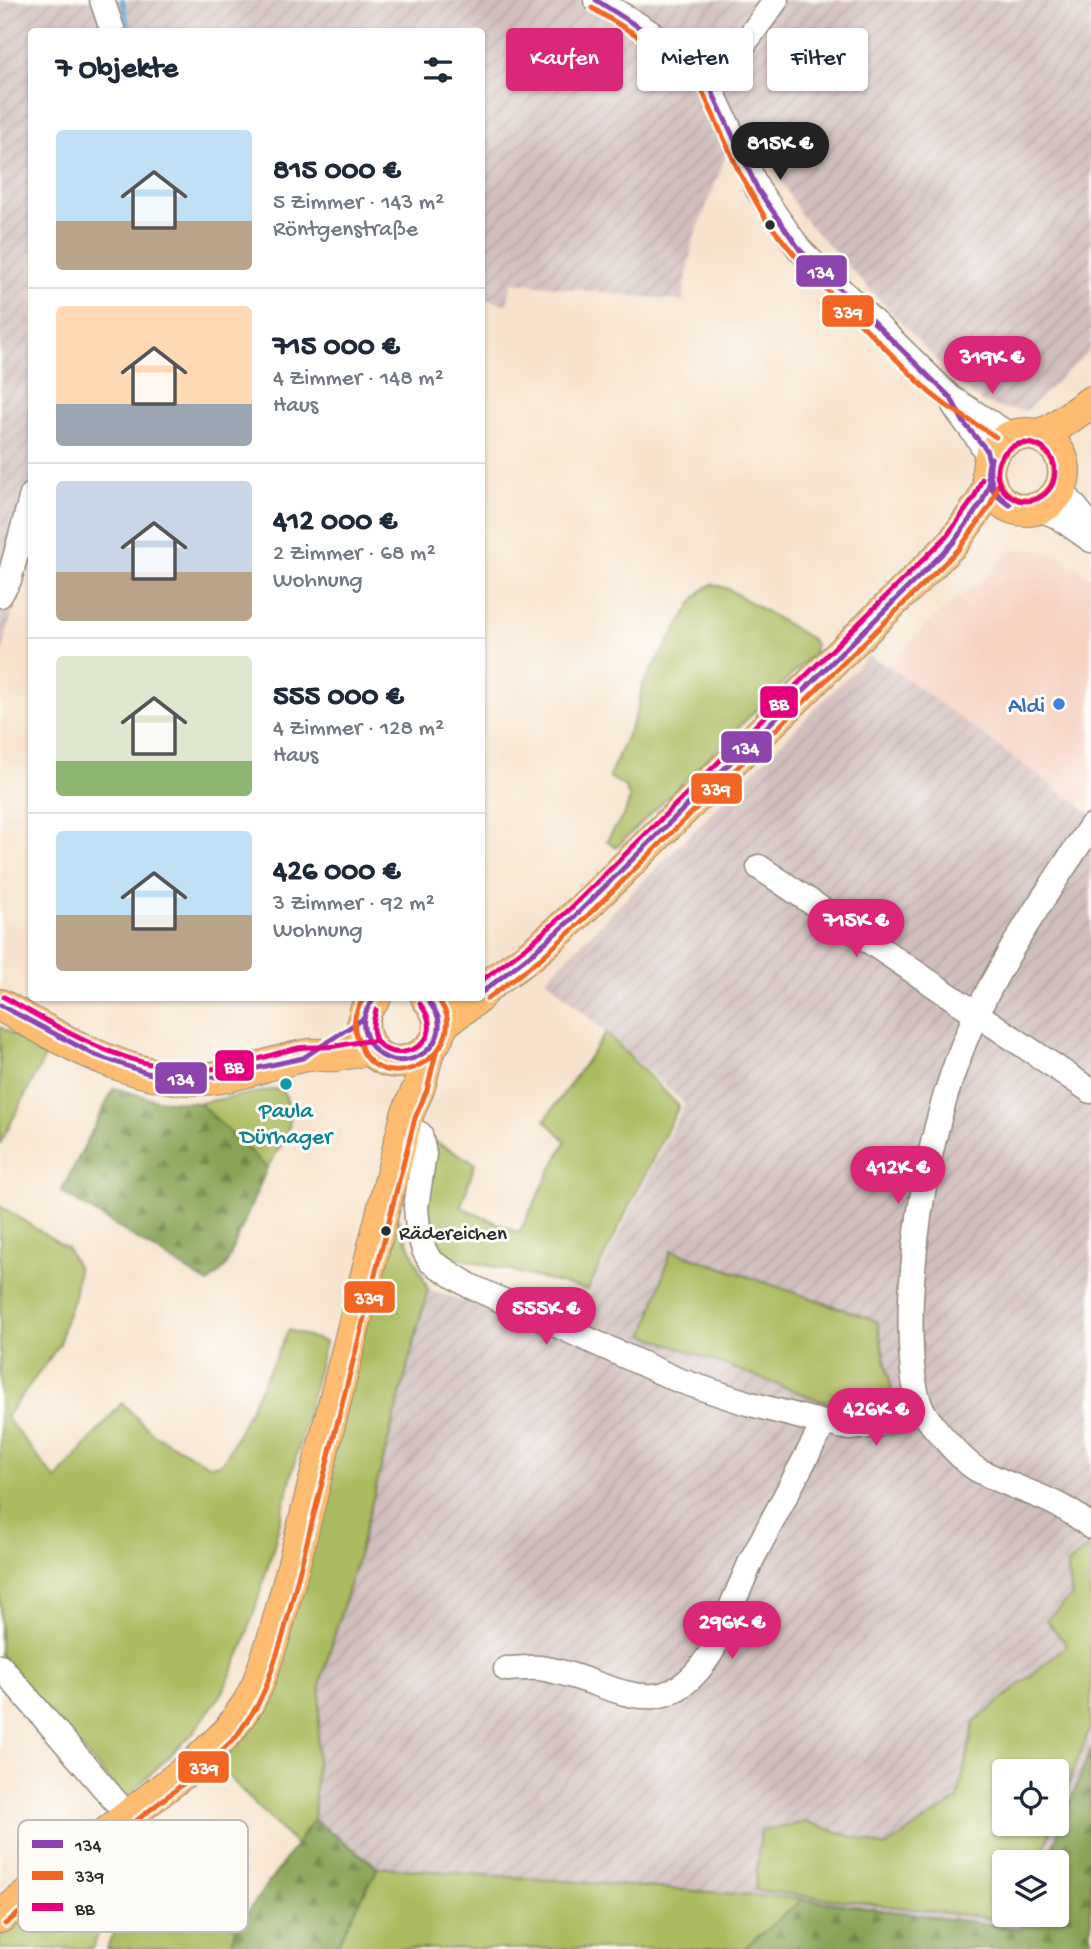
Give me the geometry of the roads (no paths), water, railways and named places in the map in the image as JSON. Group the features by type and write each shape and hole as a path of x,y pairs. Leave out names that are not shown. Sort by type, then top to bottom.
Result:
{"main road":[{"path":"485,988 523,961 602,890 953,543 982,502 1000,444 1050,431 1091,402"},
{"path":"953,543 978,531 1003,512 1053,499 1063,473 1068,449 1091,418"},
{"path":"1027,435 1051,443 1063,473"},
{"path":"990,472 999,498 1026,508"},
{"path":"122,1820 182,1775 220,1741 237,1721 258,1684 275,1634 309,1509 406,1121 433,1041 436,1011 429,1001"},
{"path":"0,1005 77,1046 120,1064 172,1078 196,1080 224,1077 308,1055 335,1055 361,1049 412,1061 433,1041 446,1021 469,1001"},
{"path":"369,1008 365,1035 401,1070 406,1121"},
{"path":"308,1055 329,1040 354,1028 369,1008"},
{"path":"0,1917 18,1903"}],"street":[{"path":"103,0 112,28"},
{"path":"596,0 646,28"},
{"path":"753,32 776,0"},
{"path":"712,91 758,190 800,250 951,398 1003,431 1027,435"},
{"path":"951,398 964,423 986,449 990,472"},
{"path":"1063,473 1066,496 1091,526"},
{"path":"1026,508 1057,516 1091,540"},
{"path":"0,595 9,580 28,510"},
{"path":"1091,826 1024,929 977,1014 941,1116 925,1179 918,1225 910,1328 916,1385 922,1410 962,1459 977,1469 1056,1503 1091,1527"},
{"path":"759,867 1091,1091"},
{"path":"406,1121 419,1133 424,1154 416,1208 418,1229 430,1261 470,1286 678,1380 747,1403 850,1428 877,1425 922,1410"},
{"path":"506,1669 538,1668 642,1696 670,1693 684,1684 704,1664 712,1651 752,1559 824,1423"},
{"path":"0,1666 128,1815"}],"waterway":[{"path":"122,0 129,28"}],"place":[{"name":"Aldi","path":"1059,704"},
{"name":"Paula Dürhager","path":"286,1084"},
{"name":"Rädereichen","path":"386,1231"}]}
